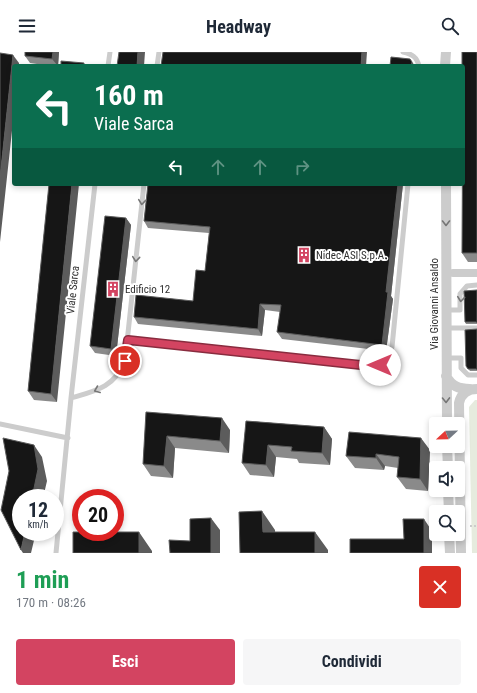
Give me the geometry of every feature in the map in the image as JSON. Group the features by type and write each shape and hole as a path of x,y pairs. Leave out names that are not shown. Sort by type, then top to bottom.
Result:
{"street":[{"path":"445,64 446,52"},
{"name":"Via Giovanni Ansaldo","path":"446,186 447,417"},
{"path":"453,273 477,273"},
{"path":"446,376 450,382 461,389 474,389"},
{"path":"461,553 459,408 462,396 474,389"},
{"path":"449,541 450,553"}],"lane":[{"path":"108,64 110,52"},
{"path":"157,64 159,52"},
{"path":"403,52 413,54 418,64"},
{"name":"Viale Sarca","path":"56,553 71,398 95,186"},
{"path":"71,398 99,389 115,378 125,361 144,186"},
{"path":"128,340 370,366 380,365 388,358 392,347 408,186"},
{"path":"446,310 460,310 460,294 467,286 477,285"},
{"path":"446,328 477,328"},
{"path":"446,358 461,358 461,368 468,375 477,375"},
{"path":"0,424 68,438"}],"shaded area":[{"path":"475,400 477,400 477,553 472,553 469,407"}],"building":[{"path":"25,52 53,52 52,59 25,56"},
{"path":"119,52 138,52 137,64 117,64"},
{"path":"163,52 362,52 361,64 161,64"},
{"path":"462,52 477,52 477,253 462,253 462,186 465,186 465,64 462,64"},
{"path":"0,53 13,55 0,178"},
{"path":"391,57 410,59 412,62 412,64 390,64"},
{"path":"61,61 84,63 84,64 61,64"},
{"path":"49,186 72,186 51,394 28,391"},
{"name":"Nidec ASI S.p.A.","path":"148,186 398,186 386,292 388,292 382,345 277,332 281,305 260,304 258,329 134,317 136,295 193,301 196,270 205,271 210,227 144,221"},
{"name":"Edificio 12","path":"105,216 126,218 111,349 90,346"},
{"path":"477,290 477,323 465,322 464,291"},
{"path":"477,329 477,370 468,369 466,366 465,330"},
{"path":"146,412 222,418 220,441 167,436 164,466 143,464"},
{"path":"246,421 324,427 322,453 291,451 292,447 268,445 266,465 242,463"},
{"path":"349,432 421,438 420,479 397,477 399,457 376,454 376,458 346,456"},
{"path":"3,438 34,445 38,469 34,489 12,489 12,532 1,510 9,471"},
{"path":"262,511 263,532 315,532 315,553 240,553 239,512"},
{"path":"211,518 211,553 170,553 169,540 190,541 190,519"},
{"path":"403,519 424,519 424,553 350,553 350,539 404,539"},
{"path":"124,532 139,532 139,553 73,553 73,541 124,541"},
{"path":"16,541 23,541 21,550"}],"place":[{"name":"Nidec ASI S.p.A.","path":"304,255"},
{"name":"Edificio 12","path":"113,289"}],"route":[{"path":"125,361 128,340 370,366 380,365"}]}
